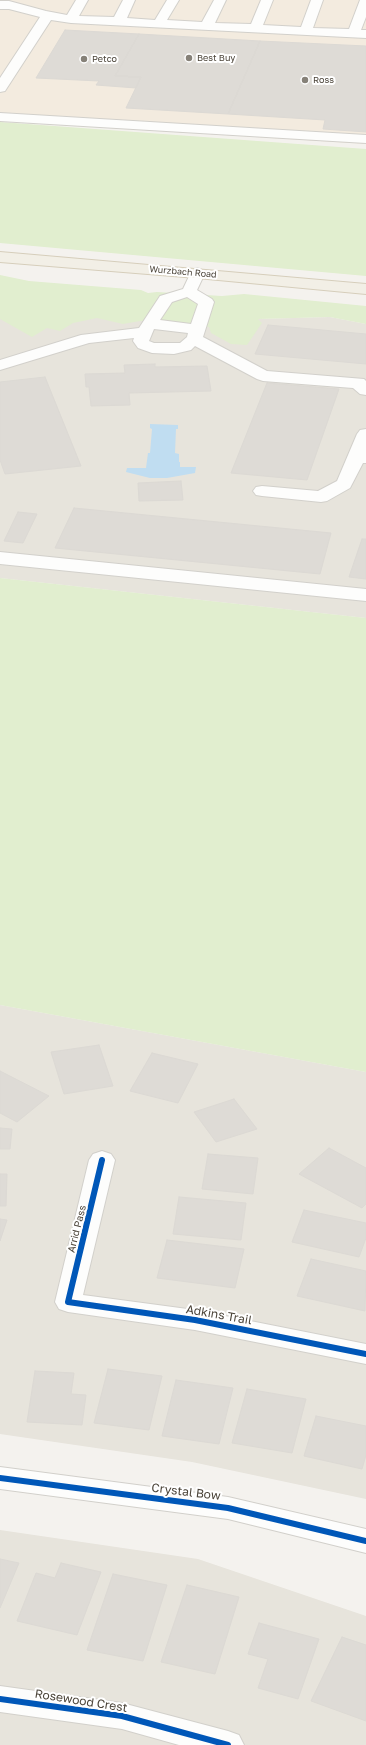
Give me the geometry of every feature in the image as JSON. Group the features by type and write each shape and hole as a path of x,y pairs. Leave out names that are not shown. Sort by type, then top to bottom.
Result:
{"main road":[{"name":"Wurzbach Road","path":"0,257 197,273 366,289"}],"street":[{"path":"71,18 82,0"},
{"path":"119,21 129,0"},
{"path":"160,23 173,0"},
{"path":"207,25 220,0"},
{"path":"256,28 268,0"},
{"path":"306,31 317,0"},
{"path":"0,5 24,4 48,15 71,18 360,34 366,0"},
{"path":"0,88 48,15"},
{"path":"0,117 366,139"},
{"path":"189,292 197,273"},
{"path":"189,292 206,302 195,334 185,347 174,349 152,348 144,345 141,341 147,328 166,299 189,292"},
{"path":"0,365 87,338 147,328 195,334 264,376 358,383 366,390"},
{"path":"262,491 321,497 344,484 362,458 366,434"},
{"path":"0,558 366,595"},
{"name":"Arrid Pass","path":"68,1302 102,1160"},
{"name":"Adkins Trail","path":"68,1302 195,1320 366,1354"},
{"name":"Crystal Bow","path":"0,1478 228,1508 366,1541"},
{"name":"Rosewood Crest","path":"0,1699 122,1716 228,1745"}],"shaded area":[{"path":"0,0 366,0 366,144 0,121"},
{"path":"0,300 257,319 330,317 366,324 366,618 0,578"},
{"path":"0,1005 366,1072 366,1499 192,1462 0,1434"},
{"path":"0,1530 198,1559 366,1616 366,1745 0,1745"}],"green space":[{"path":"0,122 366,149 366,276 0,243"},
{"path":"0,275 29,281 141,290 148,293 157,292 222,296 244,294 366,306 366,324 330,317 258,319 262,323 247,345 231,344 211,333 209,327 140,321 123,324 97,318 73,323 60,331 47,328 32,337 0,319"},
{"path":"0,578 366,618 366,1072 0,1005"}],"water":[{"path":"150,424 178,425 178,429 176,429 175,453 179,454 180,467 196,467 195,473 167,478 150,478 126,472 127,468 146,468 148,453 150,453 152,429 150,428"}],"building":[{"path":"65,30 139,34 115,76 141,77 136,88 96,85 99,81 36,78"},
{"name":"Best Buy","path":"139,34 260,41 228,114 126,108 141,77 115,76"},
{"name":"Ross","path":"260,41 366,46 366,132 323,129 325,120 228,114"},
{"path":"268,325 366,334 366,364 255,354"},
{"path":"155,364 155,367 207,366 211,391 129,393 130,405 91,406 89,387 86,387 85,374 125,373 124,365"},
{"path":"45,377 81,466 5,474 0,460 0,382"},
{"path":"267,383 339,389 307,480 231,473"},
{"path":"181,481 183,500 139,501 138,483"},
{"path":"74,508 331,533 320,574 55,548"},
{"path":"18,512 37,514 23,543 4,541"},
{"path":"362,539 366,539 366,579 349,577"},
{"path":"99,1045 113,1086 64,1094 51,1052"},
{"path":"152,1053 198,1064 178,1103 130,1091"},
{"path":"0,1071 49,1096 17,1122 0,1113"},
{"path":"234,1099 257,1129 216,1142 194,1112"},
{"path":"0,1128 12,1129 10,1149 0,1149"},
{"path":"329,1148 366,1168 366,1204 362,1208 299,1174"},
{"path":"208,1154 258,1158 253,1194 202,1189"},
{"path":"0,1174 7,1174 6,1206 0,1206"},
{"path":"179,1197 246,1203 241,1240 173,1234"},
{"path":"304,1210 366,1223 366,1238 359,1257 292,1242"},
{"path":"0,1219 7,1220 0,1241"},
{"path":"167,1240 244,1249 235,1288 157,1278"},
{"path":"311,1259 366,1271 365,1311 297,1296"},
{"path":"108,1369 162,1376 149,1430 94,1423"},
{"path":"35,1371 74,1373 71,1394 86,1395 82,1425 27,1422"},
{"path":"176,1380 233,1388 219,1444 162,1436"},
{"path":"247,1389 306,1399 292,1453 232,1443"},
{"path":"316,1416 366,1426 366,1455 362,1469 304,1456"},
{"path":"0,1559 19,1563 0,1608"},
{"path":"61,1563 101,1572 77,1635 17,1621 36,1573 55,1578"},
{"path":"113,1574 167,1585 143,1661 87,1650"},
{"path":"187,1585 239,1597 215,1674 161,1662"},
{"path":"259,1623 319,1639 298,1699 258,1688 268,1659 248,1654"},
{"path":"342,1637 366,1645 366,1721 311,1701"}],"cycle path":[{"path":"102,1160 68,1302 195,1320 366,1354"},
{"path":"0,1478 228,1508 366,1541"},
{"path":"0,1699 122,1716 228,1745"}],"place":[{"name":"Best Buy","path":"189,58"},
{"name":"Petco","path":"84,59"},
{"name":"Ross","path":"305,80"}]}
